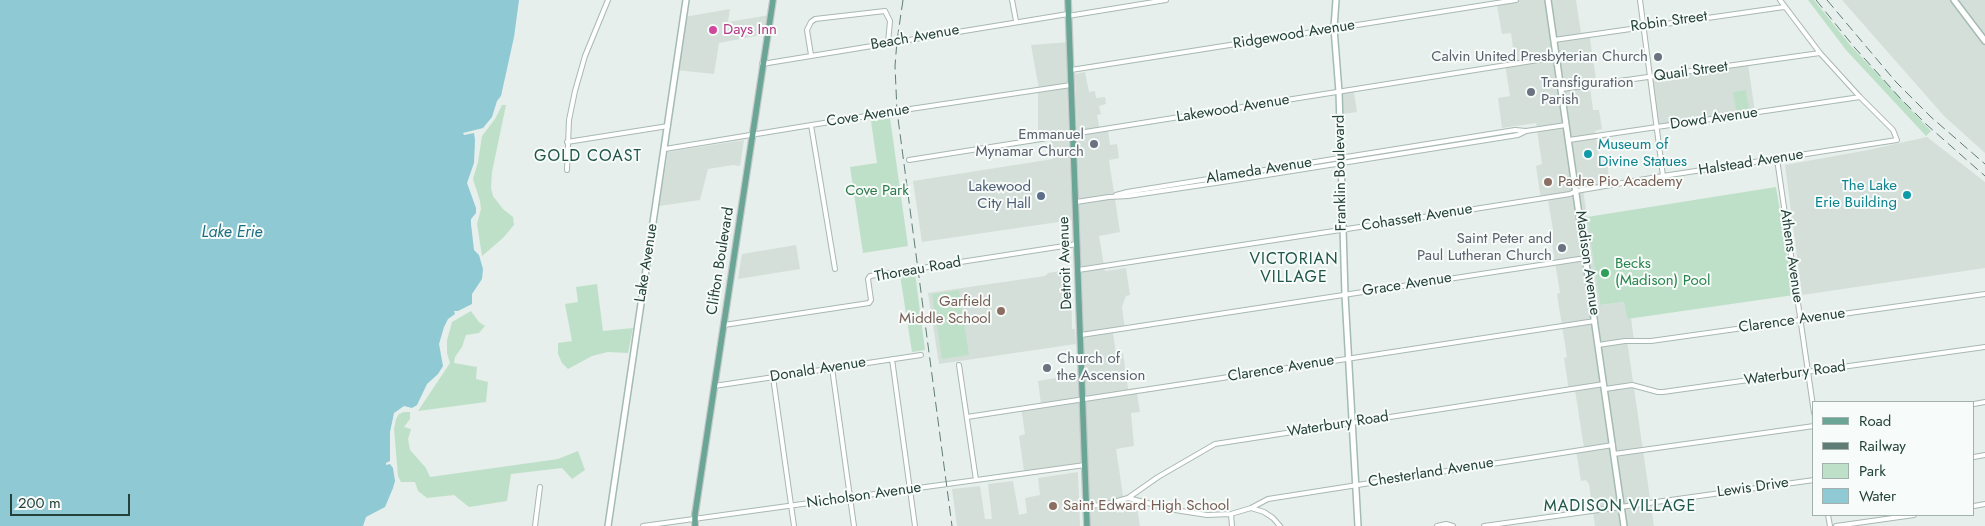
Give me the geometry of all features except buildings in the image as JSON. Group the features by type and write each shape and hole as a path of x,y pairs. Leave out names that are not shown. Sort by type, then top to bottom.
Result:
{"main road":[{"name":"Clifton Boulevard","path":"694,523 773,0"},
{"name":"Detroit Avenue","path":"1068,0 1087,526"}],"street":[{"path":"567,170 569,120 578,78 608,0"},
{"name":"Lake Avenue","path":"608,526 686,0"},
{"path":"1012,0 1016,21"},
{"name":"Beach Avenue","path":"762,64 1016,21 1166,0"},
{"name":"Franklin Boulevard","path":"1336,0 1334,28 1339,92 1342,230 1358,526"},
{"name":"Ridgewood Avenue","path":"1071,70 1516,0"},
{"name":"Madison Avenue","path":"1548,0 1624,526"},
{"path":"1640,0 1663,176"},
{"path":"1780,0 1820,53 1860,97"},
{"path":"1954,0 1985,41"},
{"name":"Robin Street","path":"1554,40 1784,6"},
{"path":"811,55 807,30 813,20 885,11 889,18 888,42"},
{"name":"Quail Street","path":"1562,90 1820,53"},
{"name":"Lakewood Avenue","path":"909,160 1557,57"},
{"name":"Cove Avenue","path":"665,149 1071,84"},
{"name":"Dowd Avenue","path":"1569,140 1860,97"},
{"name":"Halstead Avenue","path":"1576,191 1897,140 1893,130 1860,97"},
{"path":"811,125 835,269"},
{"name":"Alameda Avenue","path":"1076,202 1229,181 1438,142 1515,130 1526,131 1566,125"},
{"path":"567,142 668,126"},
{"name":"Alameda Avenue","path":"1110,197 1127,192 1228,175 1438,147 1518,135 1526,131"},
{"path":"1438,142 1438,147"},
{"name":"Athens Avenue","path":"1777,159 1812,401"},
{"path":"1228,175 1229,181"},
{"name":"Cohassett Avenue","path":"1078,270 1570,194 1576,191"},
{"name":"Thoreau Road","path":"724,325 869,303 868,278 870,276 1077,244"},
{"name":"Grace Avenue","path":"1081,335 1586,258"},
{"name":"Clarence Avenue","path":"1598,345 1625,341 1651,341 1985,294"},
{"name":"Clarence Avenue","path":"967,417 1595,321"},
{"name":"Waterbury Road","path":"1086,506 1103,505 1128,498 1158,477 1215,444 1604,387 1632,385 1663,392 1985,347"},
{"name":"Donald Avenue","path":"714,386 921,355"},
{"path":"892,359 915,526"},
{"path":"959,365 976,480"},
{"path":"832,368 854,526"},
{"path":"773,377 794,526"},
{"path":"1614,454 1812,426"},
{"name":"Chesterland Avenue","path":"1251,508 1268,499 1613,445"},
{"name":"Nicholson Avenue","path":"642,526 694,523 791,506 1086,465"},
{"name":"Lewis Drive","path":"1484,526 1812,480"},
{"path":"534,526 540,486"},
{"path":"1128,498 1190,513 1231,514 1251,508 1264,512 1274,518 1280,526"},
{"path":"1264,501 1264,512"},
{"path":"1231,514 1232,526"},
{"path":"1836,526 1907,516"},
{"path":"1437,526 1446,524 1453,526"}],"shaded area":[{"path":"1496,0 1576,0 1581,33 1589,32 1597,86 1590,87 1593,110 1599,110 1602,129 1595,131 1599,157 1606,156 1610,184 1583,189 1600,305 1624,302 1627,319 1631,318 1634,340 1627,340 1654,526 1595,526 1589,484 1586,480 1581,481 1576,450 1584,448 1575,390 1569,391 1564,358 1567,357 1557,294 1560,293 1550,231 1553,230 1548,200 1541,200 1536,166 1542,164 1536,123 1502,128 1498,98 1510,96 1505,64 1515,62 1511,33 1502,34"},
{"path":"1842,0 1985,0 1985,153 1944,116"},
{"path":"730,9 728,22 770,15 767,34 719,43 714,74 676,70 684,17"},
{"path":"1070,42 1071,85 1039,89 1031,45"},
{"path":"1748,64 1755,112 1659,126 1652,79"},
{"path":"1085,72 1089,92 1095,91 1096,98 1105,97 1106,104 1099,106 1101,114 1097,115 1100,131 1108,130 1110,145 1117,144 1119,158 1109,160 1120,232 1099,236 1105,271 1126,268 1130,295 1126,296 1122,307 1125,330 1113,333 1116,354 1123,353 1128,389 1136,388 1140,412 1131,413 1134,446 1116,449 1124,502 1136,502 1140,526 1083,526 1081,463 1024,471 1019,436 1025,434 1021,407 1041,404 1038,381 1085,373 1075,74"},
{"path":"1067,88 1072,220 922,242 913,181 1053,159 1050,135 1038,137 1038,93"},
{"path":"1354,92 1357,112 1343,114 1342,93"},
{"path":"1927,137 1985,182 1985,268 1802,295 1785,165"},
{"path":"744,140 740,166 733,165 708,169 700,200 659,206 668,152"},
{"path":"796,245 800,269 738,279 742,254"},
{"name":"Garfield Middle School","path":"1071,269 1072,329 1075,329 1076,344 939,364 928,293 1045,276 1048,273"},
{"name":"Saint Edward High School","path":"1078,472 1080,526 957,526 952,489 980,486 985,519 992,519 988,484 1013,481 1019,515 1027,513 1025,498 1040,495 1038,478"}],"green space":[{"path":"1808,0 1814,0 1851,46 1931,131 1926,136 1846,50"},
{"path":"1746,90 1749,109 1736,111 1733,92"},
{"path":"502,105 506,105 492,172 491,188 493,196 503,209 513,217 514,225 503,238 482,256 477,224 481,209 473,179 482,136 495,119"},
{"name":"Cove Park","path":"890,118 908,246 863,253 850,167 877,163 871,121"},
{"path":"1776,187 1794,295 1627,319 1624,302 1600,305 1587,217"},
{"path":"915,272 925,350 912,352 900,275"},
{"path":"597,284 603,331 633,328 628,353 608,352 592,356 568,369 562,363 558,354 558,343 572,341 565,304 578,302 576,287"},
{"path":"959,290 969,355 942,359 932,294"},
{"path":"471,311 479,322 485,326 479,333 466,335 454,363 477,367 476,379 488,382 486,402 418,411 450,363 447,353 447,340 452,322"},
{"path":"410,412 410,419 404,427 411,429 408,439 410,450 426,468 430,477 558,459 578,451 585,470 572,479 562,468 511,474 507,501 469,507 454,495 427,498 418,491 415,482 401,482 398,476 394,429 396,419 399,414"}],"water":[{"name":"Lake Erie","path":"0,0 519,0 514,37 501,96 497,101 492,117 483,128 463,133 464,135 474,133 475,140 474,163 467,183 476,208 471,224 474,250 479,255 483,269 482,279 472,294 472,304 454,311 455,314 448,319 444,327 439,344 443,366 438,374 427,384 417,405 412,408 404,406 394,413 390,432 390,461 386,465 390,464 393,468 395,481 385,507 366,517 363,526 0,526"}],"railway":[{"path":"903,0 895,66 897,111 952,526"},
{"path":"1816,0 1855,48 1900,98 1927,125 1985,176"},
{"path":"1827,0 1896,82 1931,117 1985,164"}],"place":[{"name":"Days Inn","path":"713,30"},
{"name":"Calvin United Presbyterian Church","path":"1658,57"},
{"name":"Transfiguration Parish","path":"1531,92"},
{"name":"Emmanuel Mynamar Church","path":"1094,144"},
{"name":"Museum of Divine Statues","path":"1588,154"},
{"name":"Padre Pio Academy","path":"1548,182"},
{"name":"The Lake Erie Building","path":"1907,195"},
{"name":"Lakewood City Hall","path":"1041,196"},
{"name":"Saint Peter and Paul Lutheran Church","path":"1562,248"},
{"name":"Becks (Madison) Pool","path":"1605,273"},
{"name":"Garfield Middle School","path":"1001,311"},
{"name":"Church of the Ascension","path":"1047,368"},
{"name":"Saint Edward High School","path":"1053,506"}],"district":[{"name":"GOLD COAST","path":"588,157"},
{"name":"VICTORIAN VILLAGE","path":"1294,269"},
{"name":"MADISON VILLAGE","path":"1620,507"}]}
